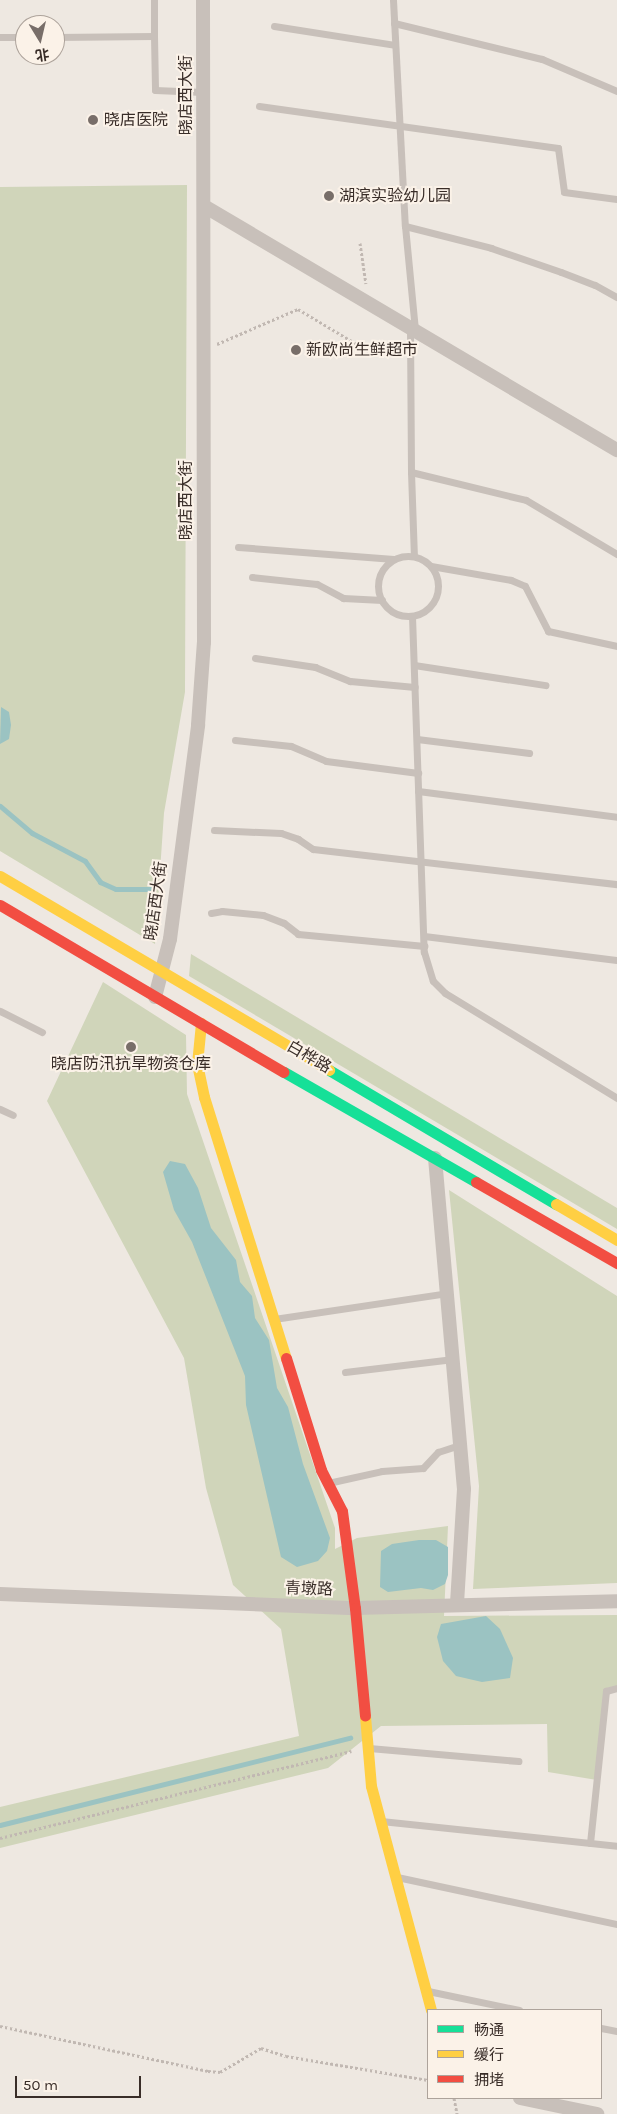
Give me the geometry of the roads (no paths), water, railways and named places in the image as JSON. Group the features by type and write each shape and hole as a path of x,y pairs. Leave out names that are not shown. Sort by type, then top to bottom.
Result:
{"street":[{"name":"晓店西大街","path":"155,997 170,939 200,706 204,642 203,0"},
{"path":"204,206 617,450"},
{"name":"白桦路","path":"0,876 424,1124 617,1240"},
{"name":"白桦路","path":"0,905 155,997 617,1263"},
{"path":"201,1023 198,1064 204,1097 321,1470 342,1511 355,1608 366,1747 372,1786 431,2009"},
{"path":"435,1158 464,1489 457,1605"},
{"name":"青墩路","path":"0,1594 355,1608 617,1601"},
{"path":"525,2099 597,2114"}],"lane":[{"path":"154,0 154,90 203,92"},
{"path":"393,0 412,329 410,351 411,472 414,556"},
{"path":"394,23 542,59 617,91"},
{"path":"274,26 396,45"},
{"path":"65,36 154,36"},
{"path":"0,37 15,37"},
{"path":"259,106 400,124 558,148 564,192 617,199"},
{"path":"405,226 491,248 595,285 617,298"},
{"path":"411,472 526,500 617,554"},
{"path":"238,547 394,559"},
{"path":"431,566 436,574 438,593 428,609 412,616 400,615 391,611 382,600 378,585 380,574 386,565 394,559 414,556 431,566 511,580 526,586 548,631 617,646"},
{"path":"252,577 317,584 343,598 382,600"},
{"path":"412,616 424,946 433,981 445,993 617,1098"},
{"path":"254,658 315,667 350,681 414,687"},
{"path":"414,665 545,684"},
{"path":"416,739 529,754"},
{"path":"235,740 291,746 326,761 418,773"},
{"path":"418,791 617,817"},
{"path":"214,830 281,833 298,839 313,849 617,884"},
{"path":"211,913 222,911 263,915 284,923 298,934 424,946"},
{"path":"424,936 617,960"},
{"path":"0,1011 42,1032"},
{"path":"0,1109 13,1115"},
{"path":"274,1319 447,1293"},
{"path":"345,1372 453,1359"},
{"path":"328,1483 382,1472 423,1468 438,1452 460,1445"},
{"path":"590,1843 606,1691 617,1688"},
{"path":"366,1747 518,1762"},
{"path":"381,1821 617,1846"},
{"path":"396,1877 617,1924"},
{"path":"426,1991 514,2009"},
{"path":"602,2028 617,2031"}],"water":[{"path":"1,707 9,712 11,725 9,739 0,744"},
{"path":"170,1161 185,1164 198,1188 211,1228 236,1260 240,1282 252,1296 255,1318 269,1340 277,1388 288,1407 303,1464 330,1538 327,1551 318,1561 297,1567 281,1557 246,1405 245,1376 192,1242 174,1210 163,1172"},
{"path":"419,1540 436,1540 448,1547 448,1575 445,1584 433,1590 421,1588 388,1592 380,1587 381,1551 392,1544"},
{"path":"486,1616 500,1629 513,1658 510,1678 482,1682 456,1676 443,1661 437,1637 441,1624"}],"waterway":[{"path":"0,806 32,833 85,861 100,882 116,889 151,889"},
{"path":"0,1825 350,1738"}],"place":[{"name":"晓店医院","path":"93,120"},
{"name":"湖滨实验幼儿园","path":"329,196"},
{"name":"新欧尚生鲜超市","path":"296,350"},
{"name":"晓店防汛抗旱物资仓库","path":"131,1047"}]}
